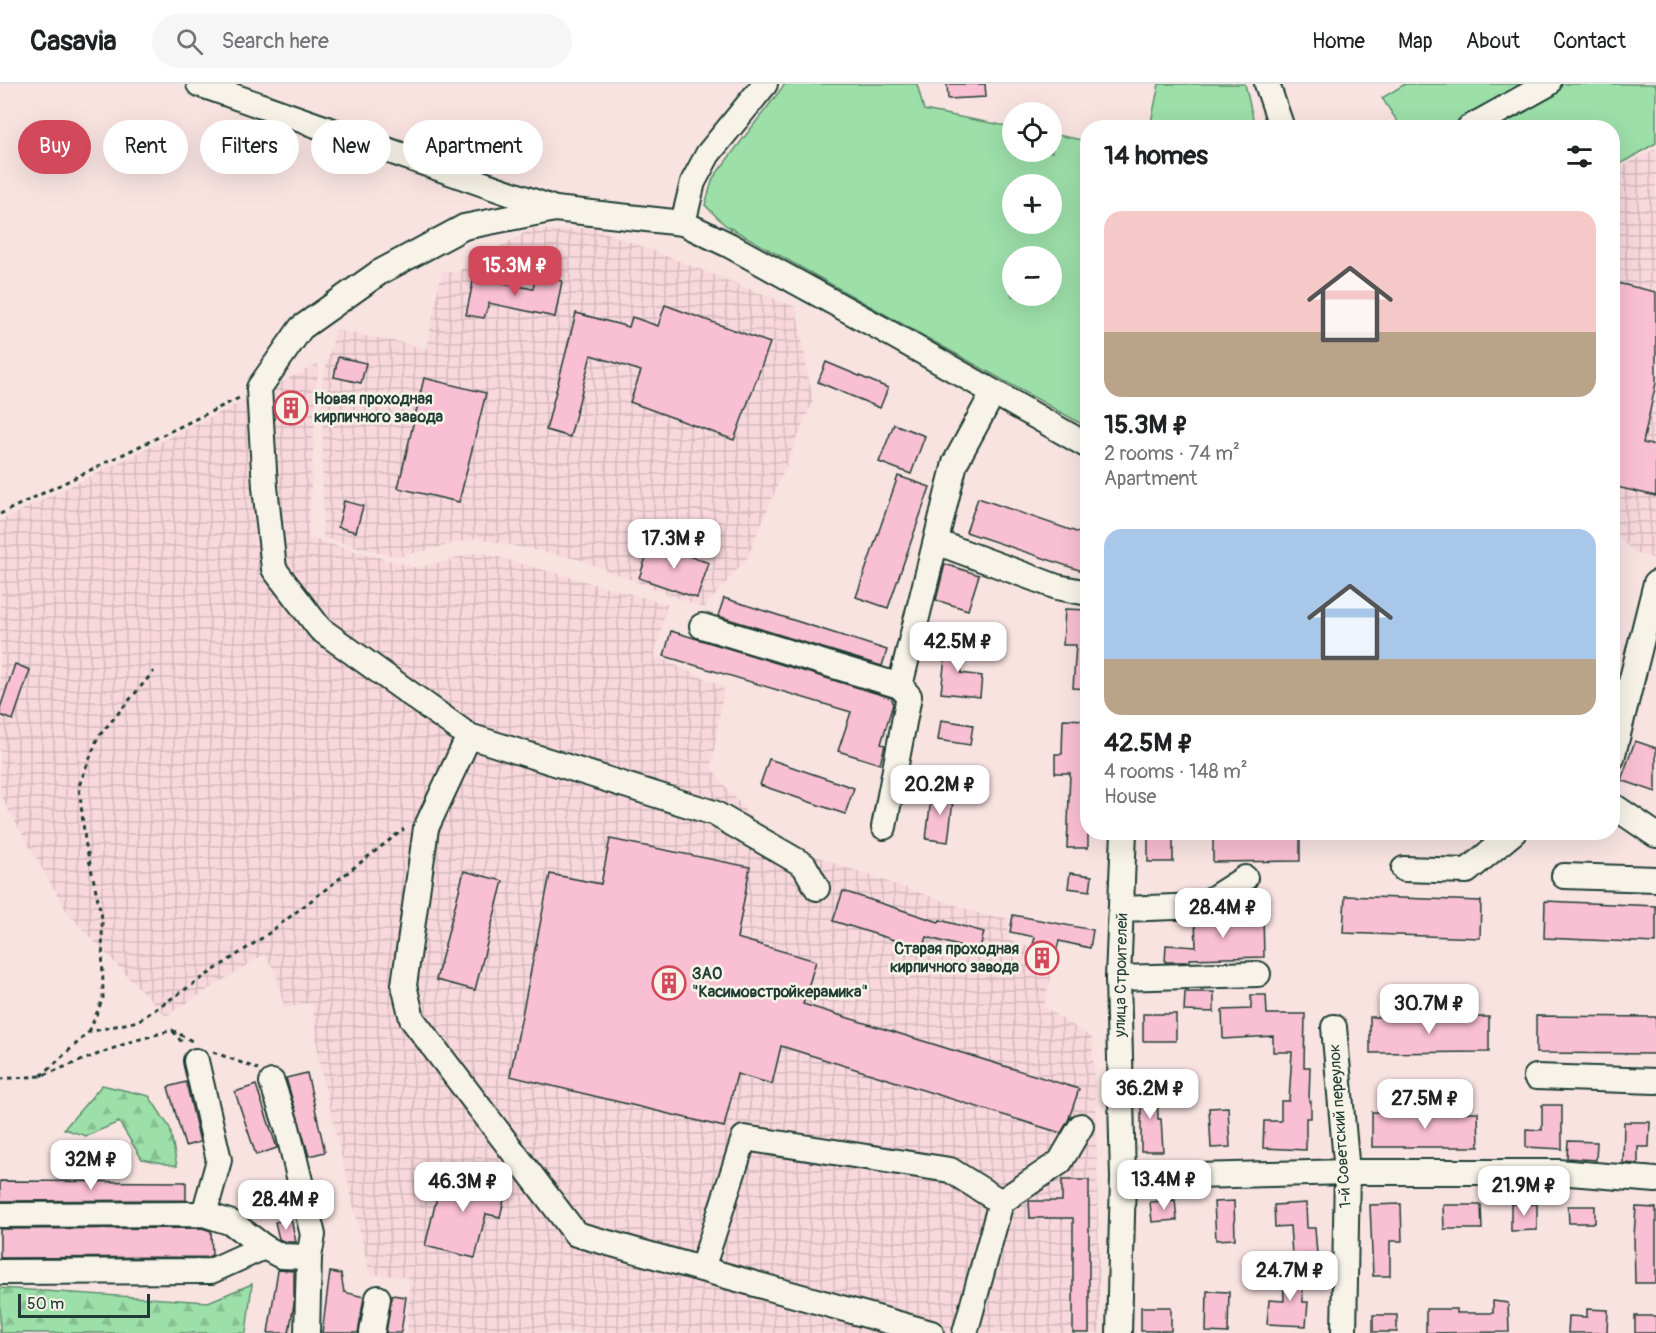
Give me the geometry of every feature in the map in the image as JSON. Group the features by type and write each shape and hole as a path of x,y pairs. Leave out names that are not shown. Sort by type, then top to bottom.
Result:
{"street":[{"path":"200,84 555,209 683,223 729,245 1080,442"},
{"path":"683,223 693,182 708,154 765,84"},
{"path":"1267,84 1279,120"},
{"path":"1483,120 1548,84"},
{"path":"555,209 464,227 380,272 301,328 258,388 274,569 320,629 469,736 714,813 804,865 817,888"},
{"path":"900,686 955,463 993,393"},
{"path":"936,542 1057,587 1080,591"},
{"path":"1620,706 1656,583"},
{"path":"702,626 900,686 909,696 884,827"},
{"path":"469,736 426,828 404,985 412,1019 576,1234 931,1333"},
{"path":"1620,810 1656,835"},
{"name":"улица Строителей","path":"1119,1333 1123,1178 1118,978 1124,840"},
{"path":"1404,869 1467,871 1504,840"},
{"path":"1564,876 1656,879"},
{"path":"1122,909 1201,906 1245,878"},
{"path":"1118,978 1258,974"},
{"name":"1-й Советский переулок","path":"1334,1027 1347,1172 1344,1333"},
{"path":"198,1051 219,1160 204,1214"},
{"path":"1536,1077 1656,1081"},
{"path":"272,1082 287,1126 313,1235 309,1257 308,1333"},
{"path":"965,1333 1001,1202 1060,1162 1081,1126"},
{"path":"702,1269 744,1138 950,1170 1001,1202"},
{"path":"1123,1178 1347,1172 1558,1172 1656,1180"},
{"path":"0,1215 204,1214 232,1223 264,1247 281,1256 309,1257"},
{"path":"0,1272 211,1271 264,1247"},
{"path":"372,1333 378,1298"}],"path":[{"path":"0,514 258,388"},
{"path":"41,1076 89,1032 103,998 102,918 85,841 79,786 98,737 154,671"},
{"path":"89,1032 138,1021 265,936 411,824"},
{"path":"0,1079 41,1076 130,1042 172,1029 198,1051 259,1069 272,1082"}],"shaded area":[{"path":"1656,148 1656,559 1637,554 1620,539 1620,168"},
{"path":"592,227 796,307 813,401 747,558 704,608 581,560 476,538 398,557 323,538 322,381 336,330 426,349 442,271 455,273 531,229 557,231"},
{"path":"318,364 308,538 418,568 479,552 667,604 655,656 724,687 711,768 760,829 830,862 987,916 1007,918 1009,940 1028,946 1024,965 1051,976 1044,1007 1092,1038 1096,1108 1100,1333 407,1333 410,1278 370,1274 320,1067 312,1003 284,1008 276,973 264,954 166,1016 69,915 0,795 0,521"}],"green space":[{"path":"785,84 917,84 924,110 1002,125 1002,162 1062,162 1062,136 1080,140 1080,423 725,225 705,205 713,178"},
{"path":"1159,84 1245,84 1253,120 1151,120"},
{"path":"1405,84 1656,84 1656,143 1620,164 1620,120 1396,120 1382,98"},
{"path":"102,1085 149,1096 170,1128 177,1166 142,1159 119,1122 86,1136 64,1129"},
{"path":"252,1284 246,1333 0,1333 0,1288 208,1302"}],"building":[{"path":"947,84 985,84 986,97 948,99"},
{"path":"536,275 562,281 555,317 489,303 484,318 466,315 474,277 533,289"},
{"path":"1620,284 1656,292 1656,383 1643,443 1656,446 1656,496 1620,488"},
{"path":"665,305 770,343 734,440 630,402 641,371 591,355 570,437 546,430 576,313 629,327 632,317 658,326"},
{"path":"338,357 366,363 361,383 334,377"},
{"path":"826,362 888,388 880,408 818,382"},
{"path":"424,378 486,393 459,502 398,488"},
{"name":"Новая проходная кирпичного завода","path":"301,398 301,414 275,414 274,404"},
{"path":"894,424 925,436 911,474 879,462"},
{"path":"898,476 930,487 888,608 856,597"},
{"path":"978,498 1080,533 1080,570 966,532"},
{"path":"344,501 363,506 356,532 338,527"},
{"path":"651,543 709,563 697,598 639,578"},
{"path":"945,564 979,575 968,610 936,600"},
{"path":"724,598 887,650 882,666 718,616"},
{"path":"1065,609 1080,610 1080,688 1073,688 1076,645 1063,645"},
{"path":"671,631 892,698 893,704 881,744 885,745 880,764 838,751 851,712 664,656"},
{"path":"947,639 964,641 961,673 982,676 980,697 941,693"},
{"path":"15,664 30,670 13,720 0,715 0,708"},
{"path":"1063,719 1080,720 1080,840 1088,840 1088,848 1067,848 1070,773 1055,773 1055,754 1062,754"},
{"path":"941,720 973,725 970,745 938,740"},
{"path":"1635,741 1656,748 1656,792 1621,780"},
{"path":"769,759 854,788 845,814 760,785"},
{"path":"932,790 954,792 948,842 926,839"},
{"name":"ЗАО \"Касимовстройкерамика\"","path":"610,839 750,867 737,938 816,961 803,1004 1079,1089 1068,1121 1061,1133 781,1046 772,1084 737,1074 724,1127 510,1076 550,874 601,884"},
{"path":"1148,840 1173,840 1173,862 1148,862"},
{"path":"1213,840 1300,840 1300,861 1213,862"},
{"path":"464,871 503,881 475,990 436,980"},
{"path":"1070,873 1092,876 1090,891 1068,888"},
{"path":"843,891 939,922 940,920 984,932 979,952 927,937 923,949 833,921"},
{"path":"1345,896 1481,901 1480,938 1343,933"},
{"path":"1545,901 1656,906 1656,943 1544,938"},
{"path":"1013,915 1093,930 1090,948 1059,941 1051,971 1028,965 1035,937 1010,932"},
{"path":"1263,915 1264,957 1165,962 1166,945 1196,947 1195,920 1211,916"},
{"path":"1185,992 1214,992 1214,1012 1184,1011"},
{"path":"1251,995 1266,995 1267,1014 1305,1014 1304,1067 1310,1067 1309,1101 1311,1101 1311,1118 1306,1118 1306,1150 1263,1148 1264,1121 1281,1121 1281,1101 1289,1101 1292,1052 1273,1052 1273,1036 1223,1039 1222,1010 1251,1009"},
{"path":"1143,1014 1176,1014 1176,1041 1143,1041"},
{"path":"1536,1016 1656,1017 1656,1054 1536,1053"},
{"path":"1370,1017 1489,1017 1489,1052 1370,1053"},
{"path":"307,1073 325,1152 309,1156 286,1078"},
{"path":"186,1082 200,1142 185,1146 168,1087"},
{"path":"1141,1084 1157,1084 1158,1119 1161,1119 1163,1151 1141,1151"},
{"path":"256,1085 277,1148 256,1155 235,1092"},
{"path":"1542,1105 1562,1105 1562,1149 1526,1147 1526,1129 1542,1130"},
{"path":"1228,1107 1230,1147 1211,1148 1209,1108"},
{"path":"1372,1112 1478,1112 1479,1147 1372,1147"},
{"path":"1624,1122 1650,1122 1649,1147 1638,1147 1638,1164 1623,1163"},
{"path":"1568,1141 1597,1142 1596,1160 1567,1158"},
{"path":"443,1172 507,1187 500,1217 486,1214 475,1258 425,1246"},
{"path":"1062,1180 1089,1180 1089,1333 1073,1333 1073,1218 1030,1218 1029,1201 1062,1201"},
{"path":"0,1181 186,1182 186,1200 0,1201"},
{"path":"1175,1200 1177,1220 1152,1222 1150,1202"},
{"path":"1234,1201 1235,1239 1216,1240 1214,1202"},
{"path":"1306,1203 1307,1228 1315,1228 1317,1254 1292,1255 1290,1226 1275,1227 1274,1205"},
{"path":"1401,1204 1402,1241 1390,1241 1390,1276 1373,1276 1370,1205"},
{"path":"1511,1204 1537,1204 1537,1230 1511,1231"},
{"path":"1443,1205 1481,1205 1482,1229 1444,1229"},
{"path":"1568,1206 1595,1206 1595,1223 1569,1223"},
{"path":"1636,1207 1656,1208 1656,1283 1635,1283"},
{"path":"291,1219 296,1242 285,1242 279,1239 275,1222"},
{"path":"202,1228 211,1231 212,1255 208,1257 0,1258 0,1229"},
{"path":"1283,1269 1302,1269 1303,1302 1308,1302 1306,1326 1267,1324 1269,1300 1284,1301"},
{"path":"278,1270 294,1271 294,1304 289,1333 268,1333"},
{"path":"330,1272 341,1274 344,1292 364,1297 358,1333 322,1333"},
{"path":"1207,1291 1229,1292 1228,1333 1206,1332"},
{"path":"392,1295 406,1297 401,1333 386,1333"},
{"path":"1493,1301 1508,1303 1509,1332 1426,1333 1426,1309 1457,1309 1457,1313 1493,1313"},
{"path":"1141,1307 1171,1307 1171,1331 1141,1331"},
{"path":"1587,1309 1608,1310 1607,1333 1568,1333 1569,1316 1587,1317"},
{"path":"1373,1315 1397,1315 1397,1332 1373,1332"},
{"path":"1635,1316 1656,1316 1656,1333 1635,1333"}],"place":[{"name":"Новая проходная кирпичного завода","path":"291,408"},
{"name":"Старая проходная кирпичного завода","path":"1042,958"},
{"name":"ЗАО \"Касимовстройкерамика\"","path":"669,983"}]}
